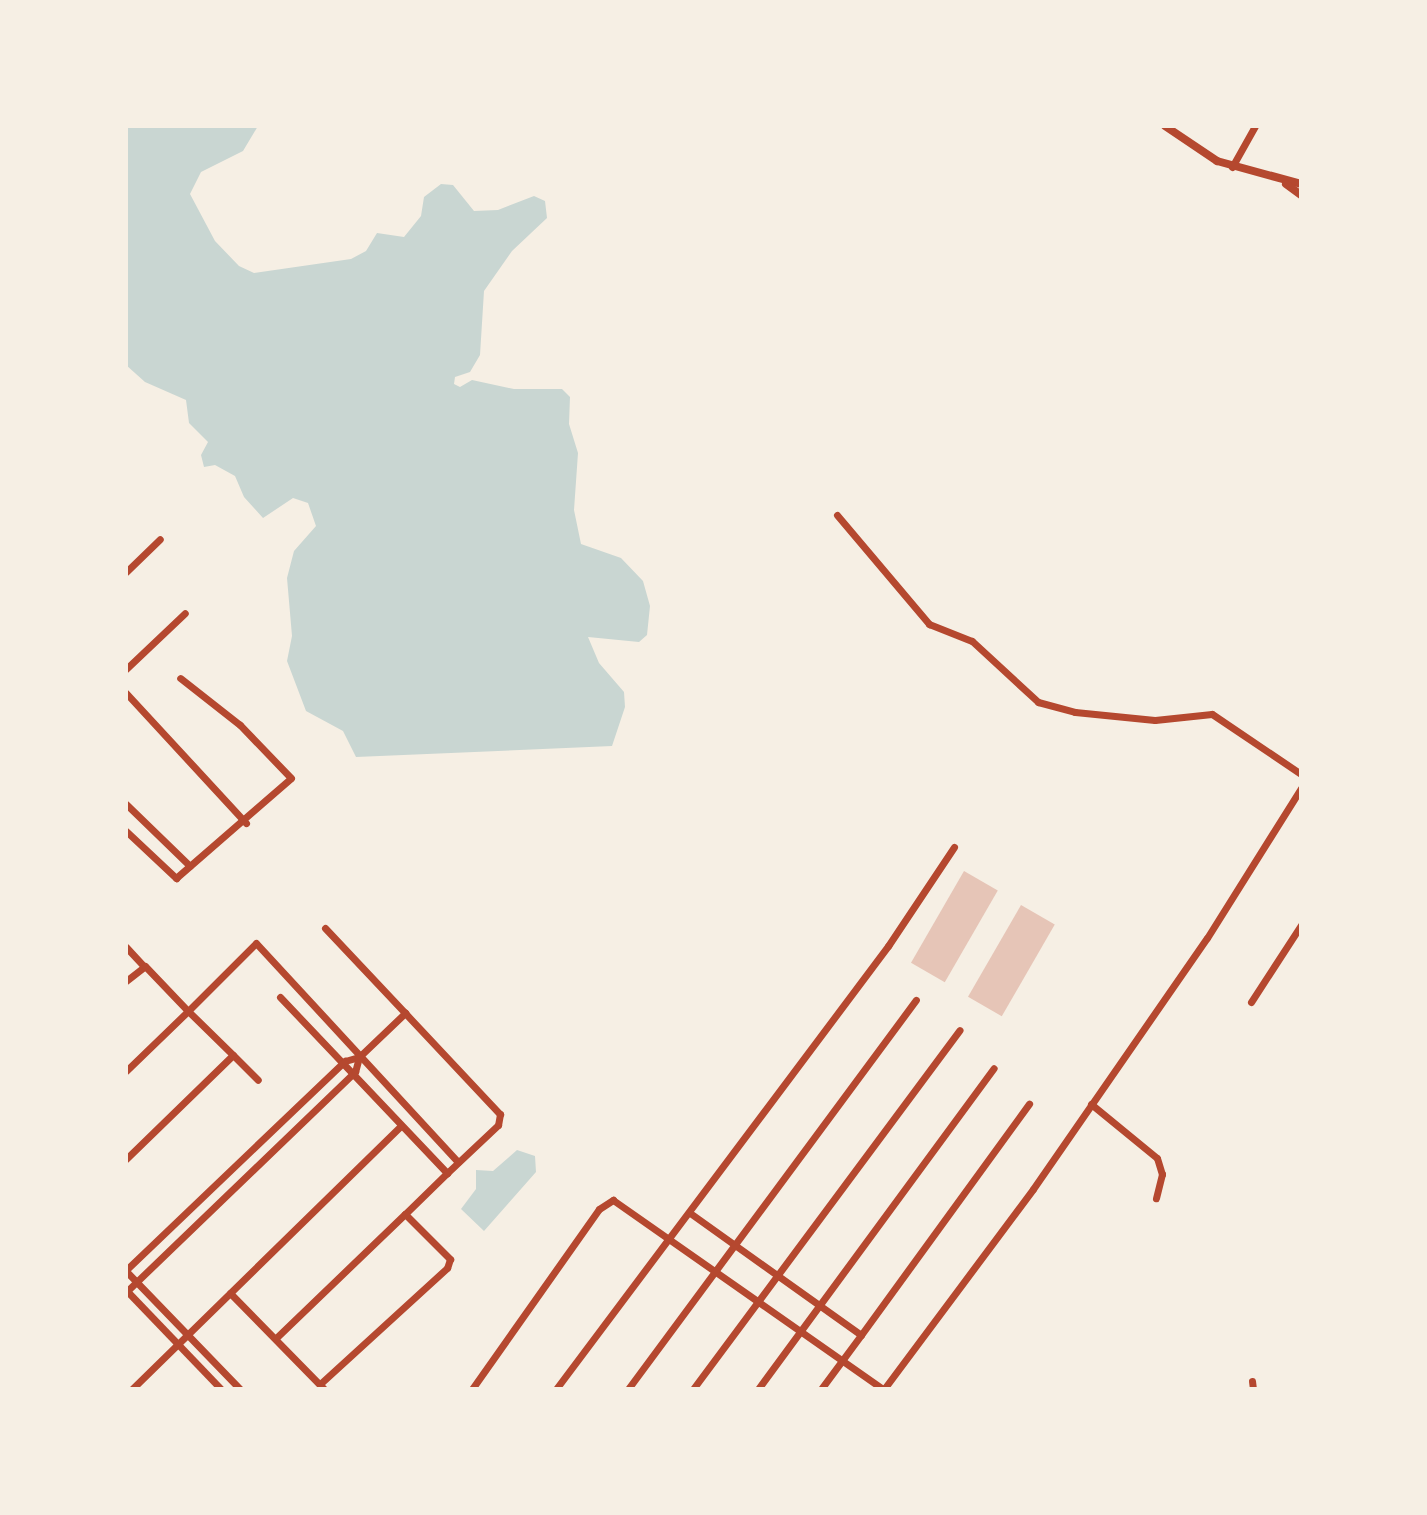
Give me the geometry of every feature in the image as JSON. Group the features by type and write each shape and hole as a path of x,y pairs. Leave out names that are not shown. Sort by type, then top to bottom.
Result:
{"street":[{"path":"1165,126 1180,141 1232,167 1286,183 1301,184"},
{"path":"1232,167 1255,126"},
{"path":"1286,183 1301,195"},
{"path":"837,515 929,624 972,641 1038,702 1075,712 1155,720 1212,714 1301,774"},
{"path":"126,572 160,539"},
{"path":"126,669 185,613"},
{"path":"127,835 173,879 246,823 291,778 240,725 180,678"},
{"path":"126,693 246,823"},
{"path":"472,1389 606,1204 620,1202 883,1389 1033,1189 1207,938 1301,788"},
{"path":"126,804 190,866"},
{"path":"556,1389 870,968 954,847"},
{"path":"1251,1002 1301,925"},
{"path":"276,1338 498,1125 500,1114 325,928"},
{"path":"126,1071 256,943 458,1162"},
{"path":"126,947 258,1080"},
{"path":"126,981 143,965"},
{"path":"280,997 345,1061 447,1173"},
{"path":"628,1389 733,1243 916,1000"},
{"path":"240,1389 126,1270 345,1061 359,1057 405,1013"},
{"path":"693,1389 960,1030"},
{"path":"126,1159 233,1055"},
{"path":"221,1389 126,1291 355,1072 359,1057"},
{"path":"758,1389 994,1068"},
{"path":"821,1389 1029,1104"},
{"path":"1091,1104 1157,1158 1162,1174 1156,1198"},
{"path":"136,1388 401,1126"},
{"path":"690,1213 861,1335"},
{"path":"230,1293 322,1386 447,1268 450,1259 405,1214"}],"shaded area":[{"path":"126,126 258,126 243,151 201,172 190,194 215,241 239,266 254,273 351,259 366,251 377,233 404,237 421,216 424,197 441,184 453,185 474,211 498,210 534,196 545,201 547,218 512,251 484,291 480,355 470,372 455,377 454,384 460,387 472,380 514,389 562,389 570,397 569,424 578,453 574,510 581,544 621,558 643,581 650,606 647,635 639,642 588,637 599,663 624,692 625,707 612,746 356,757 343,731 306,711 287,661 292,636 287,578 294,551 316,526 308,503 293,498 263,518 244,497 235,476 215,465 204,467 201,455 208,442 189,423 186,400 145,382 126,365"},
{"path":"517,1150 535,1156 536,1172 484,1231 461,1209 476,1189 476,1170 493,1171"}],"building":[{"path":"964,871 998,890 945,982 911,963"},
{"path":"1021,905 1055,924 1002,1016 968,997"}]}
